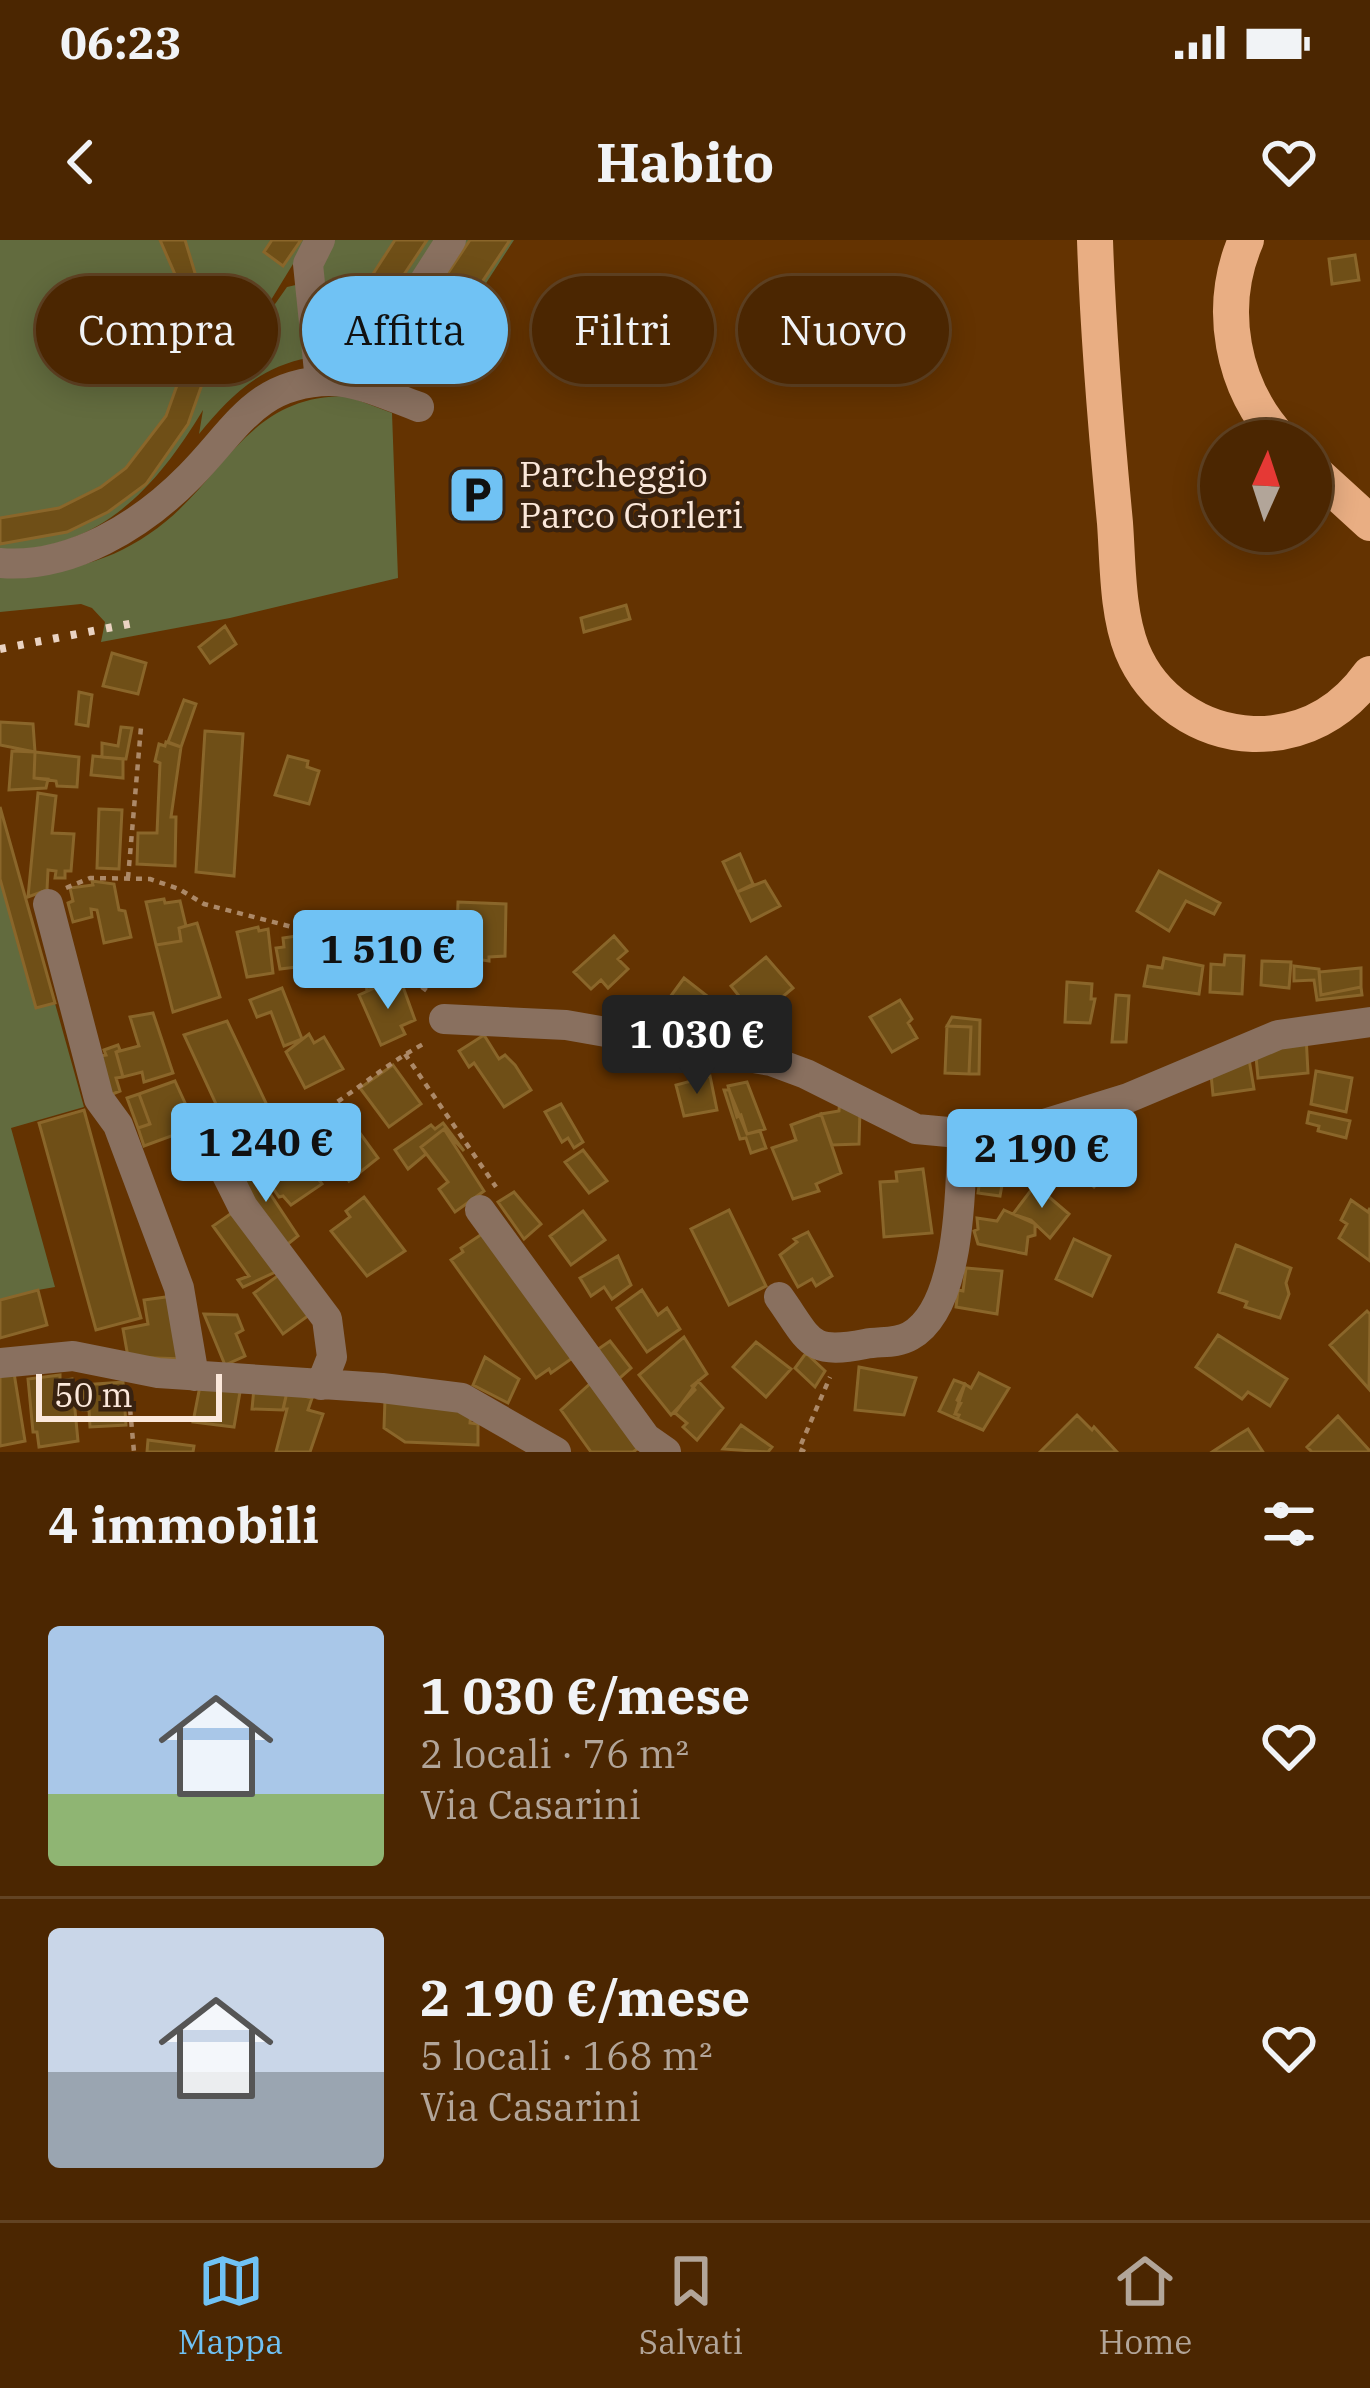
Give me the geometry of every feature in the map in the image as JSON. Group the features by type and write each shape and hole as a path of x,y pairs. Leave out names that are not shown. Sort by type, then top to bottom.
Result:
{"highway":[{"path":"1081,240 1099,350"},
{"path":"1095,240 1099,350 1126,626 1140,665 1178,709 1222,729 1265,734 1309,725 1329,715 1370,674"},
{"path":"1246,240 1230,295 1233,345 1264,420"},
{"path":"1332,489 1370,524"}],"street":[{"path":"309,276 308,264 320,240"},
{"path":"429,276 452,240"},
{"path":"0,563 50,559 83,550 118,532 190,476 258,400 278,389 304,384"},
{"path":"350,384 419,407"},
{"path":"48,904 99,1099 118,1125 179,1288 194,1376"},
{"path":"444,1019 566,1025 771,1061 900,1123 962,1136 1002,1137 1128,1098 1278,1035 1370,1022"},
{"path":"779,1297 820,1348 842,1351 902,1340 919,1330 937,1308 951,1261 962,1136"},
{"path":"225,1171 243,1207 329,1324 332,1357 321,1385"},
{"path":"480,1210 646,1438 666,1452"},
{"path":"0,1363 74,1356 194,1376 462,1398 556,1452"}],"path":[{"path":"128,878 141,727"},
{"path":"48,904 76,881 150,879 204,904 300,929 339,960 358,969 406,975 435,997 444,1019 437,1035 322,1112 253,1148 225,1171"},
{"path":"405,1054 496,1183 494,1198 480,1210"},
{"path":"805,1452 799,1449 836,1363 820,1348"},
{"path":"134,1452 143,1370"}],"green space":[{"path":"0,240 514,240 491,276 315,276 293,264 278,288 278,276 36,276 36,384 249,384 199,434 203,410 165,465 121,510 67,540 0,550"},
{"path":"300,284 302,359 278,367 278,300 287,287"},
{"path":"347,396 392,413 398,578 230,618 101,642 105,622 81,604 0,612 0,577 78,566 132,545 175,514 258,426 312,400"},
{"path":"0,807 84,1107 11,1128 55,1287 38,1290 47,1325 0,1338"}],"building":[{"path":"160,240 185,240 196,276 176,276"},
{"path":"272,240 301,240 283,266 264,252"},
{"path":"395,240 427,240 403,276 372,276"},
{"path":"470,240 510,240 486,276 446,276"},
{"path":"1355,255 1359,280 1332,284 1329,259"},
{"path":"177,384 202,384 188,424 146,484 108,512 67,532 0,544 0,518 59,508 101,487 126,468 166,416"},
{"path":"626,605 630,619 584,632 581,618"},
{"path":"225,626 236,644 210,663 199,647"},
{"path":"112,653 146,663 138,694 103,686"},
{"path":"79,692 92,695 88,726 76,724"},
{"path":"184,700 196,704 181,747 168,742"},
{"path":"0,722 33,724 35,752 0,745"},
{"path":"121,727 132,728 126,759 102,757 102,743 118,746"},
{"path":"205,731 243,734 234,876 196,872"},
{"path":"159,744 181,747 171,817 176,817 175,866 137,864 138,833 157,833 160,763 155,761"},
{"path":"12,751 35,752 34,778 48,779 46,788 9,790"},
{"path":"35,752 79,757 77,787 34,778"},
{"path":"93,756 123,759 123,778 91,775"},
{"path":"288,756 308,761 307,767 319,771 309,804 275,795"},
{"path":"38,793 56,796 52,833 74,834 71,871 65,871 65,878 55,878 56,871 48,870 47,890 28,897"},
{"path":"0,807 55,1003 36,1008 0,879"},
{"path":"99,809 122,810 119,869 97,868"},
{"path":"740,854 753,884 737,892 723,862"},
{"path":"1159,871 1220,903 1214,914 1186,901 1169,931 1137,911"},
{"path":"92,881 114,884 131,937 104,943 97,910 91,909 92,917 73,922 70,888 93,885"},
{"path":"765,881 780,906 751,921 737,892"},
{"path":"164,899 165,903 180,901 186,926 179,928 181,941 156,945 146,902"},
{"path":"458,902 506,904 505,956 489,957 489,961 469,958 469,954 456,956"},
{"path":"197,923 220,997 173,1012 156,945 181,941 179,928"},
{"path":"258,927 259,931 268,929 273,973 247,977 237,932"},
{"path":"297,936 299,946 309,942 313,965 280,969 276,948 284,947 283,938"},
{"path":"614,936 627,951 618,959 628,969 608,988 601,980 591,989 574,972"},
{"path":"1225,955 1244,956 1242,994 1210,992 1211,964 1224,965"},
{"path":"766,957 793,988 761,1015 757,1007 751,1011 731,986"},
{"path":"1164,958 1203,966 1199,994 1144,986 1148,966 1162,968"},
{"path":"1262,961 1291,962 1289,988 1261,985"},
{"path":"1294,966 1319,969 1321,995 1361,987 1362,995 1317,1000 1314,980 1294,981"},
{"path":"1361,968 1361,987 1321,995 1319,972"},
{"path":"365,976 396,976 399,985 382,992 379,986 367,991"},
{"path":"684,978 707,996 698,1005 713,1017 702,1029 665,1004"},
{"path":"1067,982 1092,984 1091,999 1095,999 1090,1023 1065,1022"},
{"path":"402,984 415,1020 401,1026 405,1034 381,1045 359,995 379,986 382,992"},
{"path":"282,988 302,1039 284,1046 271,1012 257,1017 250,1000"},
{"path":"1116,995 1129,996 1126,1042 1112,1042"},
{"path":"630,1000 672,1015 696,1031 688,1044 617,1022"},
{"path":"900,1000 917,1038 892,1052 870,1017"},
{"path":"153,1013 173,1073 144,1082 142,1072 123,1077 116,1052 139,1046 130,1017"},
{"path":"952,1017 980,1020 979,1074 969,1074 971,1027 947,1026"},
{"path":"227,1021 274,1120 235,1145 184,1035"},
{"path":"947,1026 971,1027 969,1074 945,1073"},
{"path":"309,1034 314,1043 324,1037 343,1069 305,1088 286,1052"},
{"path":"484,1035 499,1059 505,1055 531,1090 504,1107 474,1063 469,1067 459,1051"},
{"path":"1306,1035 1308,1073 1258,1078 1255,1046"},
{"path":"118,1045 123,1077 116,1078 120,1091 105,1097 94,1057"},
{"path":"1248,1053 1254,1089 1213,1095 1211,1074"},
{"path":"393,1065 421,1104 389,1127 360,1088"},
{"path":"1316,1071 1352,1078 1346,1112 1311,1104"},
{"path":"710,1076 717,1110 684,1116 676,1085"},
{"path":"175,1081 196,1127 144,1146 138,1128 150,1124 139,1094"},
{"path":"747,1082 765,1129 747,1134 728,1086"},
{"path":"724,1090 729,1090 747,1134 760,1131 766,1148 751,1153 746,1138 740,1139"},
{"path":"139,1094 150,1124 138,1128 127,1098"},
{"path":"840,1098 860,1109 859,1144 832,1145 821,1114 839,1111"},
{"path":"561,1104 583,1142 574,1148 568,1138 562,1142 545,1112"},
{"path":"84,1110 141,1318 96,1330 39,1123"},
{"path":"1309,1112 1350,1121 1346,1138 1318,1131 1319,1126 1307,1123"},
{"path":"346,1114 378,1158 349,1181 317,1135"},
{"path":"821,1114 841,1173 816,1184 819,1191 793,1199 772,1148 796,1140 791,1125"},
{"path":"1088,1122 1111,1141 1105,1148 1119,1160 1094,1187 1080,1174 1074,1179 1063,1169 1066,1160 1057,1154"},
{"path":"443,1123 464,1151 444,1129 421,1147 426,1154 408,1169 395,1150 431,1125 435,1129"},
{"path":"444,1129 484,1191 455,1212 439,1189 448,1182 421,1147"},
{"path":"287,1138 322,1184 291,1205 279,1197 259,1168 270,1160 265,1154"},
{"path":"583,1150 607,1181 589,1193 565,1162"},
{"path":"249,1162 298,1236 284,1247 236,1181"},
{"path":"971,1164 1005,1169 1000,1196 978,1193 979,1186 968,1185"},
{"path":"923,1169 932,1233 884,1237 880,1182 897,1181 896,1172"},
{"path":"1035,1185 1069,1214 1050,1238 1031,1220 1013,1214"},
{"path":"514,1192 541,1224 524,1239 498,1202"},
{"path":"364,1197 405,1251 367,1276 331,1231 350,1217 346,1211"},
{"path":"1351,1200 1368,1212 1370,1208 1370,1261 1339,1238"},
{"path":"236,1210 280,1270 243,1287 238,1280 249,1276 213,1226"},
{"path":"729,1210 766,1286 729,1305 691,1229"},
{"path":"1004,1210 1035,1224 1026,1254 978,1244 977,1218 997,1221"},
{"path":"583,1211 605,1240 571,1265 550,1236"},
{"path":"485,1232 574,1357 551,1373 549,1369 536,1378 451,1260"},
{"path":"808,1232 832,1276 816,1286 812,1279 798,1287 780,1255"},
{"path":"1074,1239 1110,1256 1092,1296 1056,1279"},
{"path":"1236,1245 1291,1268 1286,1283 1289,1294 1280,1318 1245,1307 1247,1302 1219,1292"},
{"path":"618,1256 631,1285 612,1299 604,1287 591,1296 580,1278"},
{"path":"966,1268 1002,1271 997,1314 956,1307"},
{"path":"283,1272 312,1313 283,1334 254,1293"},
{"path":"38,1290 47,1325 0,1338 0,1300"},
{"path":"642,1290 658,1315 667,1308 680,1329 647,1352 617,1308"},
{"path":"173,1296 184,1359 128,1357 123,1329 148,1324 144,1300"},
{"path":"1367,1311 1370,1314 1369,1389 1330,1345"},
{"path":"204,1314 237,1315 243,1330 236,1334 245,1356 225,1365"},
{"path":"1218,1335 1287,1379 1270,1406 1248,1392 1242,1399 1196,1367"},
{"path":"684,1337 707,1374 671,1415 639,1375"},
{"path":"610,1341 631,1368 614,1383 597,1350"},
{"path":"756,1342 791,1369 766,1397 733,1367"},
{"path":"806,1353 825,1371 815,1387 795,1368"},
{"path":"485,1357 519,1379 508,1403 473,1385"},
{"path":"859,1367 916,1378 904,1415 855,1410"},
{"path":"14,1373 25,1441 0,1446 0,1376"},
{"path":"979,1373 1009,1388 983,1430 955,1414 965,1384 971,1388"},
{"path":"60,1375 60,1381 72,1379 78,1441 39,1447 28,1379"},
{"path":"954,1380 965,1384 957,1400 961,1403 957,1419 939,1411"},
{"path":"698,1381 723,1408 697,1440 675,1413"},
{"path":"123,1382 126,1425 90,1427 89,1410 83,1410 82,1385"},
{"path":"592,1382 640,1447 633,1452 591,1452 561,1410"},
{"path":"200,1386 240,1392 234,1427 193,1422"},
{"path":"254,1388 287,1392 283,1410 252,1409"},
{"path":"287,1392 312,1398 308,1410 323,1414 310,1452 276,1452"},
{"path":"385,1399 471,1412 470,1423 478,1424 478,1445 405,1442 384,1428"},
{"path":"1077,1415 1092,1430 1094,1427 1117,1452 1040,1452"},
{"path":"1338,1416 1370,1452 1312,1452 1307,1447"},
{"path":"741,1425 772,1447 768,1452 723,1449"},
{"path":"1248,1429 1263,1452 1212,1452 1238,1435"},
{"path":"148,1440 194,1446 193,1452 147,1452"}],"railway":[{"path":"0,649 139,622"}],"place":[{"name":"Parcheggio Parco Gorleri","path":"477,495"}]}
